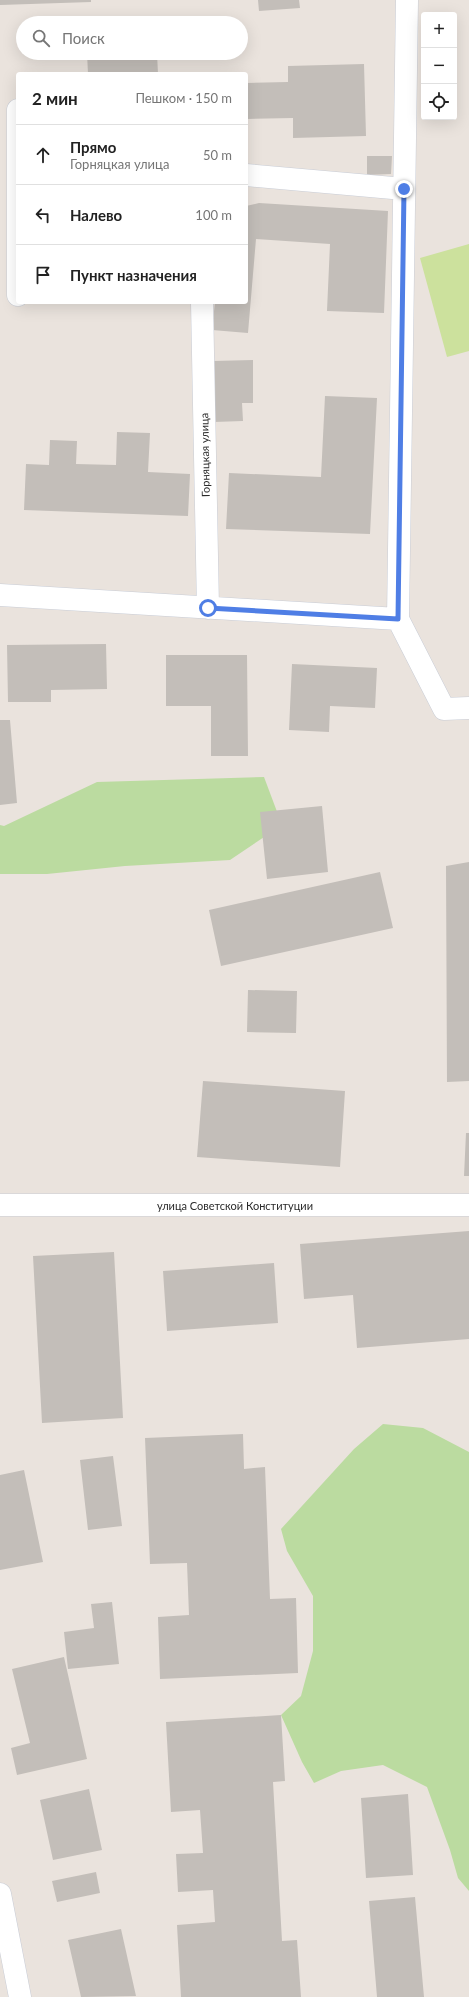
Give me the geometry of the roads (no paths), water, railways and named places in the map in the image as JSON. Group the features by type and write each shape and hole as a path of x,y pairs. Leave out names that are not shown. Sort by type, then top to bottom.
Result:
{"street":[{"path":"407,0 398,619 444,709 469,708"},
{"path":"248,175 404,189"},
{"path":"0,295 16,296"},
{"name":"Горняцкая улица","path":"202,304 208,608"},
{"path":"0,595 398,619"},
{"name":"улица Советской Конституции","path":"0,1205 469,1205"},
{"path":"0,1894 20,1997"}]}
